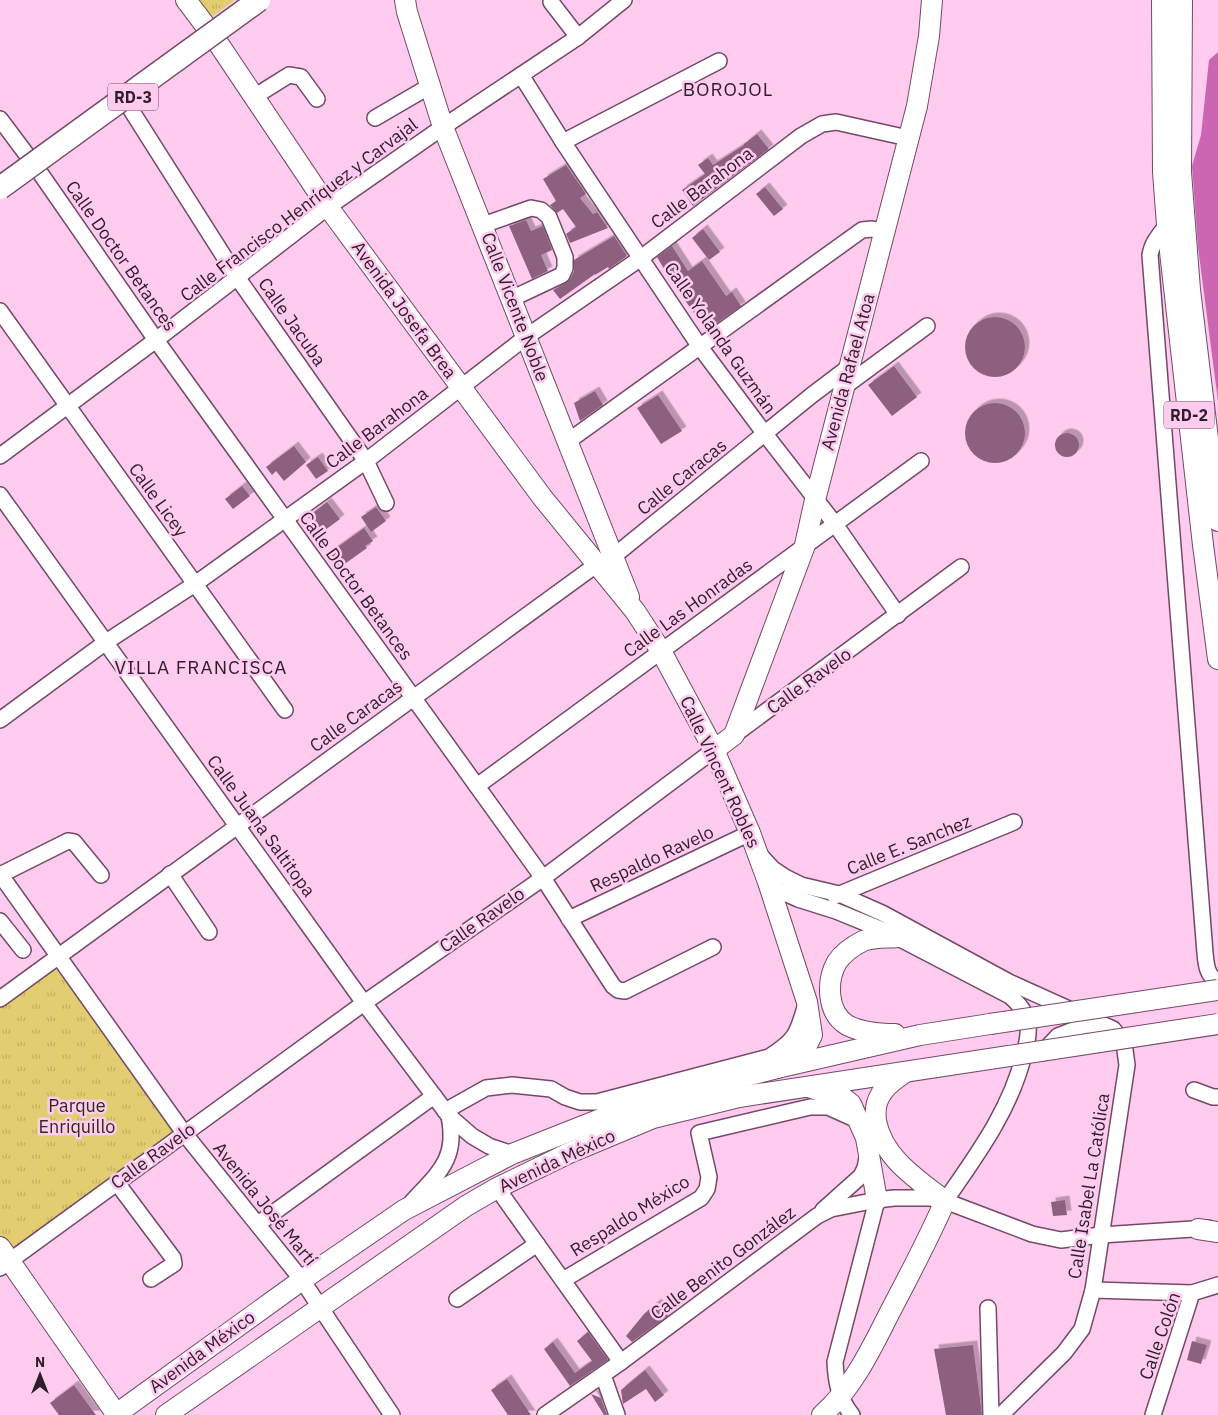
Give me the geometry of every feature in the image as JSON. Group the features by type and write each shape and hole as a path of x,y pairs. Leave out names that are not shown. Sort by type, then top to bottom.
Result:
{"highway":[{"name":"RD-3","path":"0,188 259,0"}],"main road":[{"name":"Avenida Josefa Brea","path":"186,0 214,37 328,207 461,388 542,497 635,611"},
{"name":"RD-3","path":"0,194 266,0"},
{"name":"Calle Vicente Noble","path":"405,0 406,12 443,127 635,611"},
{"name":"Avenida Rafael Atoa","path":"734,736 805,545 916,106 929,36 932,0"},
{"path":"1162,0 1172,172"},
{"path":"1172,172 1182,0"},
{"name":"RD-2","path":"1172,172 1167,225 1203,545 1218,659"},
{"name":"RD-2","path":"1172,172 1190,290 1218,521"},
{"name":"Calle Vincent Robles","path":"635,611 661,651 714,750 757,852"},
{"name":"Calle Ravelo","path":"714,750 734,736"},
{"name":"Avenida México","path":"757,852 807,1002 812,1035 802,1051 778,1068"},
{"path":"898,937 865,940 848,950 837,962 832,975 830,988 831,1002 837,1014 846,1024 870,1033 920,1036"},
{"name":"Avenida México","path":"116,1415 302,1280 404,1210 512,1154 636,1105 778,1068 920,1036 1218,990"},
{"name":"Avenida México","path":"166,1415 466,1206 497,1188 569,1154 653,1118 740,1097 1218,1024"},
{"path":"822,1415 841,1397 866,1358 932,1232 945,1201 908,1172 887,1148 878,1132 874,1110 879,1096 887,1086 906,1071"},
{"path":"807,1086 842,1097 851,1104 866,1138 877,1200"},
{"path":"3,1259 116,1415"}],"street":[{"name":"Calle Francisco Henríquez y Carvajal","path":"0,456 156,340 328,207 578,37 624,0"},
{"path":"551,2 578,37"},
{"path":"563,142 719,61"},
{"path":"254,96 289,75 301,77 317,100"},
{"name":"Calle Yolanda Guzmán","path":"521,75 563,142 700,347 835,524 898,615"},
{"path":"375,118 430,86"},
{"name":"Calle Jacuba","path":"126,102 237,277 366,461 386,503"},
{"name":"Calle Doctor Betances","path":"0,118 156,340 543,878 612,986 618,990 626,990 713,947"},
{"name":"Calle Barahona","path":"0,720 106,642 195,584 366,461 526,337 641,258 801,136 822,124 836,122 908,138"},
{"path":"483,225 531,208 541,210 549,217 565,257 565,268 562,275 511,299"},
{"path":"1167,225 1151,247 1150,255 1206,968 1213,980 1218,981"},
{"path":"567,442 862,230 872,229 884,232"},
{"name":"Calle Licey","path":"0,311 285,710"},
{"path":"844,387 927,326"},
{"name":"Calle Caracas","path":"0,999 413,697 596,565 614,556 812,395 849,368"},
{"name":"Calle Las Honradas","path":"477,786 921,461"},
{"name":"Calle Juana Saltitopa","path":"0,496 364,1003 447,1114 472,1136 489,1146 512,1154"},
{"name":"Calle Ravelo","path":"734,736 961,568"},
{"name":"Calle Ravelo","path":"3,1259 117,1183 364,1003 543,878 714,750"},
{"name":"Calle E. Sanchez","path":"819,906 839,894 1014,822"},
{"name":"Respaldo Ravelo","path":"570,919 750,833"},
{"path":"0,874 68,841 74,842 101,875"},
{"name":"Calle Vincent Robles","path":"757,852 773,869 801,885 839,894 882,913 1026,990 1113,1029"},
{"name":"Avenida José Martí","path":"0,874 184,1133 302,1280 392,1415"},
{"path":"170,874 210,932"},
{"path":"768,882 778,890 798,899 836,911 898,937 1010,996 1021,1006 1028,1023 1028,1039 1018,1079 993,1129 945,1201"},
{"path":"0,920 23,950"},
{"path":"404,1210 441,1169 450,1150 452,1134 447,1114 486,1088 512,1085 551,1089 565,1097 580,1102 597,1102 769,1057 789,1044 797,1032 807,1002"},
{"path":"1018,1079 1058,1036 1086,1025 1113,1029"},
{"name":"Calle Isabel La Católica","path":"1001,1415 1064,1353 1082,1329 1093,1290 1127,1065 1124,1043 1113,1029"},
{"path":"1194,1090 1218,1097"},
{"path":"258,1224 434,1096"},
{"name":"Respaldo México","path":"563,1280 701,1198 707,1189 709,1177 700,1133 810,1107 828,1107 857,1120"},
{"path":"817,1216 861,1176 865,1168 868,1152"},
{"path":"117,1183 174,1258 174,1264 151,1279"},
{"path":"497,1188 621,1362"},
{"name":"Calle Benito González","path":"545,1415 621,1362 817,1216 831,1209 894,1198 930,1198 945,1201 1032,1234 1062,1240 1101,1235 1213,1228"},
{"path":"852,1415 841,1397 836,1380 835,1362 877,1200"},
{"path":"457,1299 537,1244"},
{"name":"Calle Colón","path":"1153,1415 1192,1293 1218,1285"},
{"path":"1093,1290 1192,1293"},
{"path":"988,1308 991,1415"},
{"path":"603,1375 617,1415"}],"green space":[{"path":"191,0 235,0 209,19"},
{"name":"Parque Enriquillo","path":"58,956 184,1133 10,1261 0,1247 0,999"}],"shaded area":[{"path":"1218,52 1218,401 1198,247 1192,166 1201,135 1209,60"}],"building":[{"path":"757,134 769,149 693,206 682,190 705,174 698,165 708,158 713,165 744,145"},
{"path":"566,165 586,194 580,198 593,214 597,212 608,228 570,243 566,234 576,227 563,209 557,213 550,205 556,201 543,179"},
{"path":"765,187 783,209 774,216 756,194"},
{"path":"526,220 531,231 543,226 552,250 541,255 548,271 532,279 509,226"},
{"path":"703,229 720,252 709,260 692,238"},
{"path":"614,236 627,256 609,269 608,267 595,274 560,299 553,290 570,279 574,271 574,260"},
{"path":"672,246 688,271 702,261 726,296 732,292 741,306 708,329 672,282 657,257"},
{"path":"989,317 1001,317 1012,322 1020,330 1025,341 1023,359 1012,372 1001,377 989,377 978,372 970,364 965,353 965,341 970,330 978,322"},
{"path":"894,366 917,397 892,416 868,385"},
{"path":"595,391 603,405 580,421 574,403"},
{"path":"658,395 682,431 661,444 637,408"},
{"path":"989,403 1001,403 1012,408 1020,416 1025,427 1023,445 1012,458 1001,463 989,463 978,458 970,450 965,439 965,427 970,416 978,408"},
{"path":"1067,433 1075,437 1079,445 1075,453 1067,457 1059,453 1055,445 1059,437"},
{"path":"294,446 306,462 284,481 276,471 272,475 266,467"},
{"path":"318,457 328,471 316,479 306,465"},
{"path":"242,486 250,496 233,509 225,499"},
{"path":"327,502 340,519 321,533 308,517"},
{"path":"376,507 386,521 371,532 361,517"},
{"path":"364,528 373,541 365,546 367,548 339,568 328,554"},
{"path":"1065,1200 1067,1215 1053,1216 1051,1202"},
{"path":"657,1303 668,1316 632,1342 626,1336 644,1314"},
{"path":"588,1332 608,1360 570,1386 544,1349 553,1342 575,1373 592,1361 577,1341"},
{"path":"1192,1341 1207,1345 1201,1364 1187,1360"},
{"path":"973,1345 982,1415 946,1415 934,1349"},
{"path":"645,1370 664,1395 655,1402 646,1389 623,1404 621,1390"},
{"path":"507,1379 531,1415 508,1415 491,1390"},
{"path":"74,1385 96,1415 59,1415 50,1403"},
{"path":"591,1394 601,1398 607,1415 604,1415"}],"district":[{"name":"BOROJOL","path":"728,89"},
{"name":"VILLA FRANCISCA","path":"201,667"}]}
